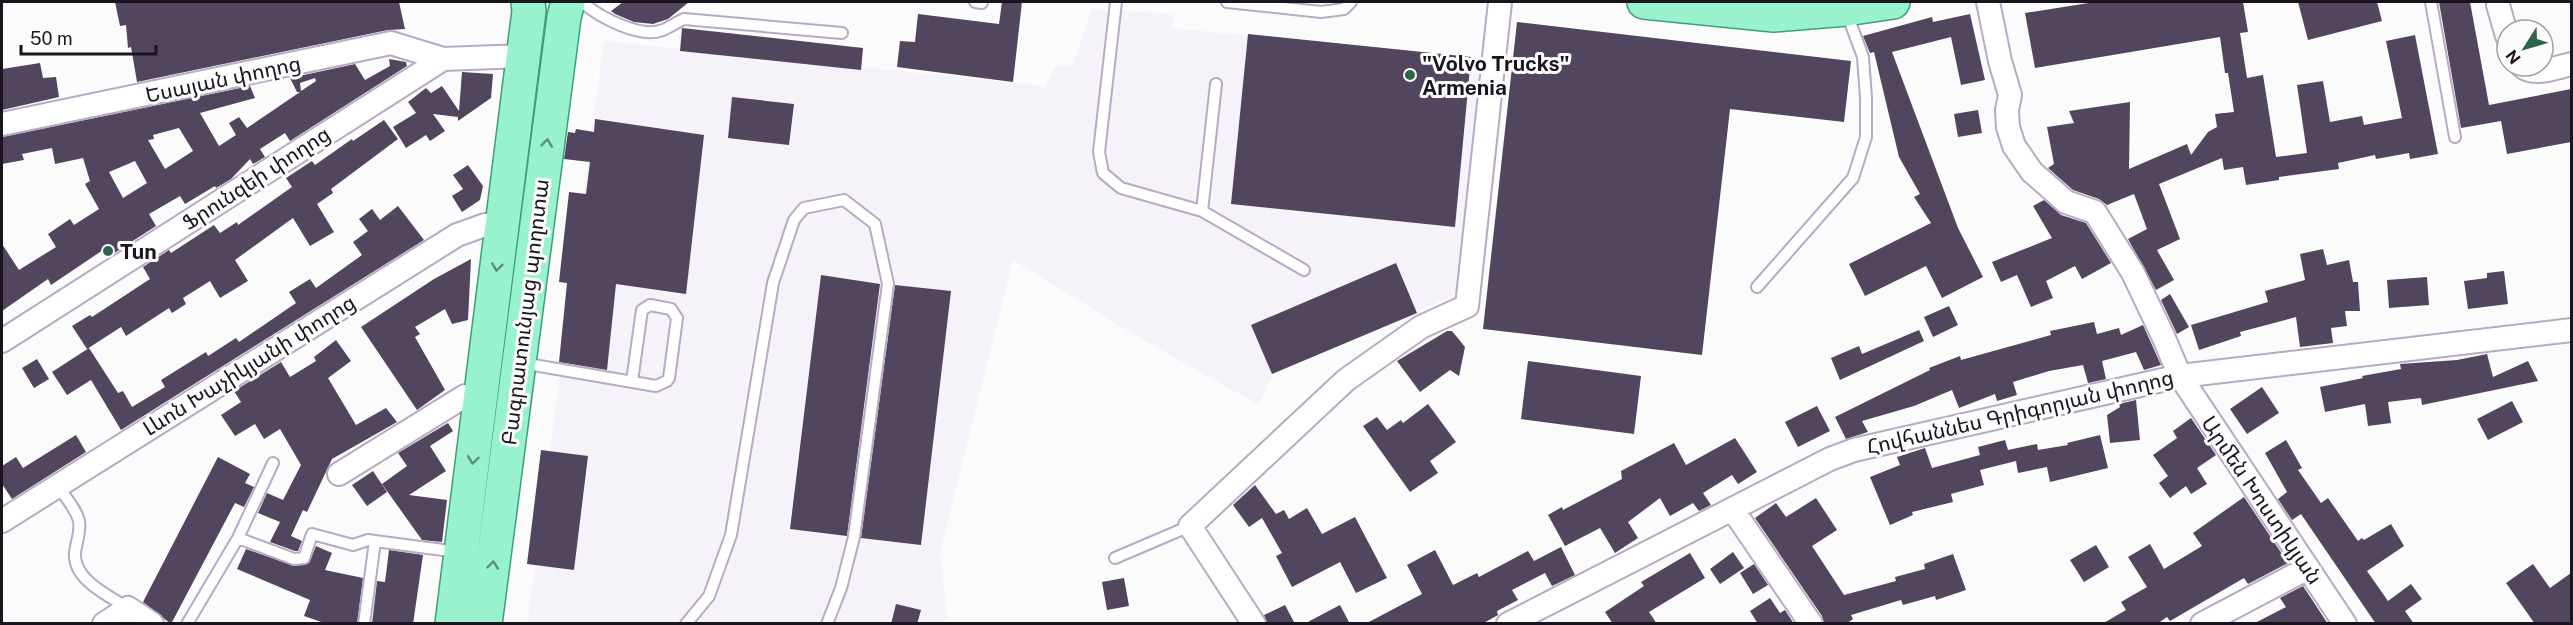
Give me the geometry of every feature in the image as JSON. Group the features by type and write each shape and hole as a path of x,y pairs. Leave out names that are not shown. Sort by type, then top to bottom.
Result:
{"main road":[{"name":"Բագրատունյաց պողոտա","path":"452,624 524,56 528,2"},
{"name":"Բագրատունյաց պողոտա","path":"485,624 564,17 568,2"},
{"path":"1644,2 1846,9 1893,2"}],"street":[{"path":"1254,624 1190,526 1346,380 1422,327 1467,306 1500,2"},
{"name":"Արմեն Խոստիկյան","path":"1988,2 2000,61 2010,95 2007,110 2008,128 2014,146 2032,172 2061,198 2095,212 2133,273 2180,376 2345,624"},
{"path":"2498,5 2502,18"},
{"name":"Եսայան փողոց","path":"2,124 391,43 443,58"},
{"path":"443,58 524,56"},
{"name":"Ֆրունզեի փողոց","path":"2,341 443,58"},
{"path":"2555,67 2571,64"},
{"name":"Լևոն Խաչիկյանի փողոց","path":"2,521 457,236 485,225 502,225"},
{"name":"Հովհաննես Գրիգորյան փողոց","path":"1508,624 1830,459 1854,450 2180,376 2571,330"},
{"path":"339,474 465,396 480,399"},
{"path":"1733,510 1811,624"},
{"path":"2202,624 2308,568"},
{"path":"104,624 128,608 152,624"}],"lane":[{"path":"582,2 590,9 627,29 662,31 684,19 842,33"},
{"path":"1116,2 1099,152 1103,173 1120,188 1202,211 1305,270"},
{"path":"1227,2 1321,12 1344,9 1352,2"},
{"path":"2431,2 2455,137"},
{"path":"1757,287 1853,178 1866,137 1866,98 1863,57 1846,9"},
{"path":"1202,211 1216,84"},
{"path":"686,624 709,596 730,535 773,283 794,220 804,208 844,200 875,224 888,284 855,537 841,588 827,624"},
{"path":"519,363 656,386 667,381 677,318 671,309 650,305 642,310 632,381"},
{"path":"187,624 238,538 273,463"},
{"path":"57,485 79,521 75,556 78,568 101,591 128,608"},
{"path":"1114,558 1190,526"},
{"path":"238,538 294,559 304,558 312,534 353,545 368,540 461,553"},
{"path":"364,624 375,541"}],"shaded area":[{"path":"1092,9 1174,14 1171,28 1484,59 1456,294 1273,374 1259,405 1140,338 1013,260 940,553 948,623 527,624 604,41 1045,86 1056,66 1072,66"}],"building":[{"path":"115,2 399,2 405,29 388,30 137,82 131,47 128,48 126,25 120,26"},
{"path":"623,2 689,2 668,19 653,24 634,22 611,11"},
{"path":"1002,2 1022,2 1013,82 897,67 900,41 915,42 918,14 999,24"},
{"path":"2095,2 2243,2 2248,32 2240,33 2247,78 2263,75 2276,157 2307,153 2297,85 2323,81 2330,122 2362,116 2364,125 2402,118 2386,41 2415,35 2438,154 2410,159 2409,153 2376,159 2375,155 2338,163 2339,169 2279,177 2279,180 2246,185 2243,167 2224,170 2222,158 2159,184 2180,239 2157,250 2174,280 2156,290 2128,239 2147,229 2134,194 2107,205 2099,199 2073,190 2048,168 2054,164 2047,127 2074,123 2069,111 2130,102 2129,169 2187,144 2191,155 2208,132 2217,127 2215,114 2234,112 2228,73 2225,73 2220,37 2035,68 2025,13"},
{"path":"2298,2 2377,2 2382,21 2308,40"},
{"path":"2439,2 2470,2 2489,105 2571,89 2571,142 2507,154 2501,121 2461,128"},
{"path":"1970,14 1985,80 1961,85 1951,37 1892,52 1958,228 1983,277 1942,298 1926,266 1865,296 1849,264 1931,223 1914,197 1920,194 1899,157 1874,52 1870,53 1863,36 1932,17 1933,22"},
{"path":"1517,22 1851,61 1844,122 1730,109 1702,355 1483,329"},
{"path":"682,28 863,48 861,70 680,51"},
{"path":"1248,34 1471,57 1455,227 1231,204"},
{"path":"389,59 406,62 407,66 290,141 285,133 260,149 265,157 253,164 250,159 231,179 216,188 215,186 185,204 180,196 149,214 156,226 108,257 103,250 51,285 48,279 2,311 2,244 19,270 56,247 48,234 70,219 74,225 99,209 85,184 90,181 83,158 55,164 52,148 22,154 24,160 2,164 2,137 250,86 255,98 200,113 219,146 236,135 229,123 239,117 247,128 300,92 297,92 290,78 355,64 365,80 390,66","holes":["315,78 316,81 301,91 300,83","179,128 193,151 165,169 148,140 154,139 153,135","135,161 147,183 123,198 109,172"]},
{"path":"40,63 43,78 56,77 59,97 2,110 2,69"},
{"path":"462,72 493,74 491,98 458,121 458,117 433,114 445,131 430,141 426,135 406,148 393,127 416,113 408,102 426,88 431,93 442,86 459,111"},
{"path":"732,97 794,104 789,145 728,138"},
{"path":"1978,110 1982,133 1958,137 1954,114"},
{"path":"595,119 704,135 686,294 616,284 607,370 559,362 567,283 559,282 569,192 586,194 590,162 564,159 568,132 575,133 576,129 594,132"},
{"path":"384,120 398,139 331,189 333,193 317,204 334,232 310,246 293,218 235,260 248,281 220,298 210,281 183,298 186,304 172,313 169,308 126,336 121,327 87,349 72,326 90,315 92,317 150,279 143,267 169,250 171,253 214,225 220,233 237,222 238,225 292,187 286,178 312,161 315,165"},
{"path":"468,165 483,186 480,200 462,212 452,196 463,189 453,175"},
{"path":"2044,200 2061,215 2086,223 2111,263 2082,279 2075,266 2046,281 2053,298 2031,307 2017,275 2001,282 1992,262 2052,238 2033,206"},
{"path":"398,206 424,240 121,430 91,380 67,395 52,372 89,348 118,393 123,391 132,407 165,387 161,380 206,352 208,356 236,338 239,342 296,303 289,292 310,279 316,288 362,255 353,242 368,231 359,219 372,209 380,220"},
{"path":"2323,249 2327,265 2349,260 2353,282 2358,282 2360,311 2345,311 2347,326 2331,328 2333,343 2300,347 2296,317 2240,332 2241,336 2199,350 2191,325 2268,302 2265,291 2305,280 2300,254"},
{"path":"471,259 468,320 452,324 445,309 415,327 420,334 415,337 445,390 417,410 361,327 434,279"},
{"path":"1396,263 1417,313 1272,374 1251,325"},
{"path":"2504,271 2508,304 2468,309 2464,281 2487,278 2487,273"},
{"path":"821,275 880,284 847,536 790,529"},
{"path":"2427,277 2429,305 2389,308 2387,280"},
{"path":"895,285 951,291 921,545 861,538"},
{"path":"2170,294 2189,327 2177,334 2161,300"},
{"path":"1949,306 1958,325 1933,337 1924,317"},
{"path":"2094,322 2097,334 2119,328 2121,335 2143,325 2161,365 2144,370 2136,352 2102,361 2106,379 2088,383 2083,365 2049,371 2013,382 2017,395 1997,401 1995,394 1959,408 1952,390 1914,406 1862,421 1868,432 1846,439 1835,417 1930,370 1929,368 1960,356 1961,360 2051,335 2050,331"},
{"path":"1919,330 1924,341 1840,380 1831,358 1859,346 1862,354"},
{"path":"1447,331 1452,331 1465,347 1459,376 1450,370 1420,392 1397,361"},
{"path":"336,340 351,361 328,378 356,425 386,408 397,422 332,459 307,512 303,510 291,536 302,541 298,551 295,551 270,542 280,522 258,513 267,493 283,500 301,465 280,429 264,439 255,424 235,436 221,415 241,402 234,391 281,362 290,377 316,361 314,357"},
{"path":"2487,354 2493,377 2528,361 2538,381 2422,405 2421,398 2388,402 2391,423 2368,426 2365,404 2325,412 2320,387 2401,369 2400,364 2457,360"},
{"path":"37,359 49,379 34,388 22,368"},
{"path":"1528,361 1641,376 1634,434 1521,419"},
{"path":"2262,387 2279,413 2247,434 2230,409"},
{"path":"2136,400 2140,440 2110,443 2107,415 2120,407 2119,404"},
{"path":"2512,401 2523,422 2488,440 2477,419"},
{"path":"1428,404 1456,442 1430,461 1438,473 1410,492 1363,426 1377,417 1387,430 1401,420 1403,423"},
{"path":"1817,406 1830,431 1798,447 1785,422"},
{"path":"2191,418 2216,455 2197,468 2207,484 2191,494 2186,486 2170,498 2159,483 2168,476 2153,455 2177,438 2173,431"},
{"path":"448,423 453,431 430,446 446,471 409,495 447,500 442,542 422,540 382,484 407,466 398,453"},
{"path":"76,435 86,452 12,499 2,484 2,466 16,457 23,468"},
{"path":"2100,435 2108,468 2050,482 2047,467 2018,473 2016,461 1980,470 1984,485 1951,494 1953,502 1912,512 1913,515 1890,525 1870,477 1900,465 1897,457 1925,448 1932,468 1980,455 1978,447 2005,440 2008,450 2037,444 2038,450 2068,445 2067,443"},
{"path":"1735,438 1757,472 1738,484 1732,475 1703,493 1711,505 1699,511 1693,503 1670,516 1660,498 1628,522 1638,538 1615,553 1600,528 1565,546 1548,515 1562,507 1563,510 1622,479 1621,471 1674,443 1686,465"},
{"path":"2286,440 2302,468 2298,470 2321,503 2328,498 2358,541 2362,538 2364,540 2391,524 2404,546 2367,571 2388,601 2411,584 2422,599 2405,611 2414,624 2376,624 2301,514 2292,520 2278,499 2287,492 2265,453"},
{"path":"541,450 588,456 574,570 527,564"},
{"path":"218,457 250,474 245,483 254,487 244,507 235,503 171,624 143,602"},
{"path":"373,471 387,492 367,506 352,485"},
{"path":"1255,485 1276,514 1284,510 1289,519 1307,508 1322,534 1355,517 1387,578 1356,593 1340,562 1292,587 1276,556 1282,553 1262,518 1249,527 1233,505"},
{"path":"2244,497 2288,563 2248,584 2244,578 2170,621 2167,617 2157,624 2102,624 2126,610 2121,602 2147,587 2128,557 2150,544 2164,569 2202,546 2193,533"},
{"path":"1816,498 1837,530 1812,546 1844,595 1896,581 1895,577 1925,569 1924,564 1953,554 1966,590 1936,600 1935,596 1903,605 1901,600 1851,615 1853,619 1846,624 1824,624 1822,616 1755,518 1776,503 1786,517"},
{"path":"2096,545 2109,567 2084,582 2070,560"},
{"path":"316,546 332,553 325,570 363,578 357,624 327,624 304,616 310,600 237,569 246,549 295,566 309,563"},
{"path":"1561,547 1575,575 1552,586 1545,573 1512,590 1518,600 1497,611 1498,615 1482,624 1365,624 1422,594 1407,565 1435,550 1453,585 1477,573 1479,577 1528,551 1534,561"},
{"path":"389,550 423,555 413,624 372,624 377,581 385,582"},
{"path":"1733,552 1744,568 1720,584 1710,569"},
{"path":"1690,553 1705,578 1649,612 1657,624 1613,624 1605,612 1644,586 1641,582"},
{"path":"1754,564 1768,585 1753,594 1740,573"},
{"path":"2533,564 2550,588 2571,573 2571,624 2535,624 2506,583"},
{"path":"1124,578 1129,606 1107,610 1102,582"},
{"path":"2303,586 2328,624 2253,624 2286,607 2280,598"},
{"path":"1770,598 1780,613 1785,610 1794,624 1758,624 1750,611"},
{"path":"896,604 921,610 917,624 891,624"},
{"path":"1285,605 1295,624 1267,624 1264,615"},
{"path":"1340,605 1350,624 1304,624"}],"place":[{"name":"\"Volvo Trucks\" Armenia","path":"1410,75"},
{"name":"Tun","path":"108,251"}]}
